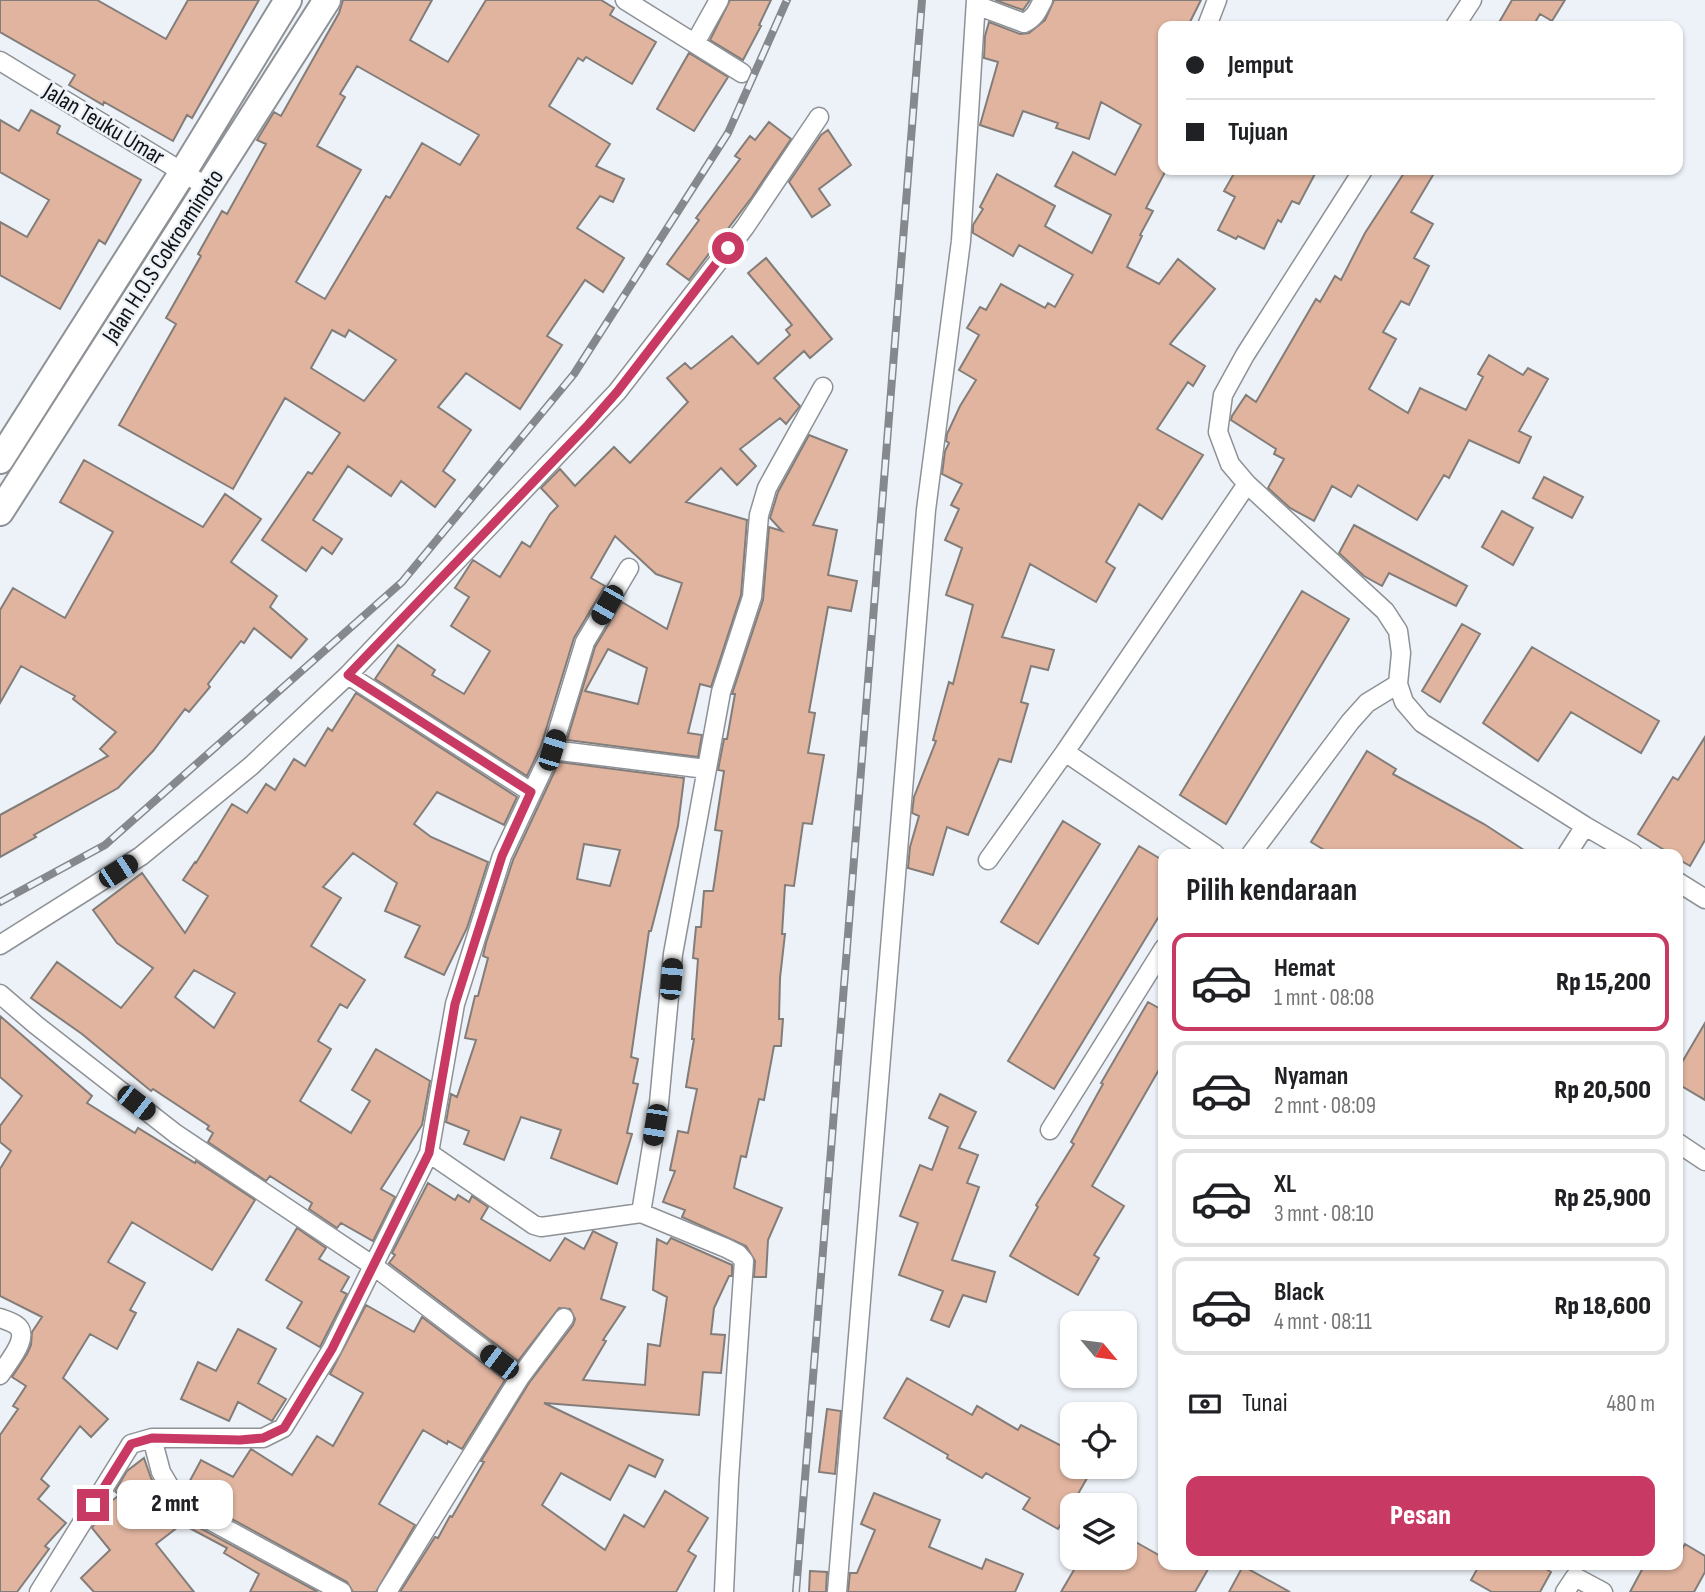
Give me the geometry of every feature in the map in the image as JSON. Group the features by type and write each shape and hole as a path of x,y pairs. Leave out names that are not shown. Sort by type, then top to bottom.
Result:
{"main road":[{"name":"Jalan H.O.S Cokroaminoto","path":"0,460 183,172 288,0"},
{"name":"Jalan H.O.S Cokroaminoto","path":"0,512 327,0"}],"street":[{"path":"625,0 742,73"},
{"path":"695,43 719,0"},
{"path":"837,1592 926,510 961,241 976,2 1024,23 1038,12 1043,0"},
{"path":"1209,21 1217,0"},
{"path":"1458,21 1472,0"},
{"name":"Jalan Teuku Umar","path":"0,61 207,187"},
{"path":"0,945 141,856 251,766 348,675 617,392 745,227 820,117"},
{"path":"1360,175 1245,355 1223,395 1218,432 1230,464 1247,484 1385,611 1398,631 1401,653 1398,684 1404,702 1422,723 1624,849"},
{"path":"641,1213 659,1102 673,954 721,692 752,597 759,515 767,488 822,387"},
{"path":"988,860 1065,752 1247,484"},
{"path":"39,1592 131,1444 152,1438 263,1438 284,1428 332,1349 375,1267 429,1153 455,1004 502,856 552,750 585,642 629,568"},
{"path":"348,675 531,792"},
{"path":"1255,849 1350,722 1367,704 1398,684"},
{"path":"552,750 706,769"},
{"path":"1065,752 1208,849"},
{"path":"1570,849 1585,826"},
{"path":"1683,885 1705,899"},
{"path":"1050,1130 1158,958"},
{"path":"0,994 176,1134 375,1267 520,1377"},
{"path":"1683,1146 1705,1161"},
{"path":"429,1153 534,1225 541,1227 641,1213 726,1248 738,1254 744,1261 724,1592"},
{"path":"0,1318 17,1325 22,1339 0,1375"},
{"path":"387,1592 520,1377 564,1318"},
{"path":"152,1438 161,1472 180,1504 342,1592"},
{"path":"1565,1592 1575,1577 1603,1592"}],"building":[{"path":"0,0 97,0 166,39 188,0 259,0 192,118 187,115 173,141 69,85 75,75 0,32"},
{"path":"343,0 432,0 410,40 448,62 486,0 601,0 614,8 610,15 656,42 632,84 586,57 583,61 578,58 549,106 610,144 596,166 624,179 613,202 600,196 577,228 624,258 603,292 585,280 547,336 562,345 520,409 466,373 438,407 471,430 443,471 455,480 435,507 401,481 391,496 348,466 313,520 342,539 332,554 322,547 306,571 262,540 308,472 312,474 340,433 285,398 233,489 119,425 176,324 166,318 201,256 198,254 222,211 227,214 266,144 257,140 274,112 281,116 339,13","holes":["357,66 479,135 460,165 422,143 390,198 386,196 325,299 296,282 361,170 317,146 345,97 340,94","332,330 345,337 349,330 396,360 364,401 311,368"]},
{"path":"730,0 771,0 743,60 710,40"},
{"path":"995,0 1030,0 1023,10"},
{"path":"1054,0 1201,0 1190,21 1158,21 1158,175 1163,175 1146,208 1153,211 1127,267 1159,284 1178,259 1215,289 1170,344 1205,366 1193,386 1188,382 1157,429 1203,455 1162,519 1139,504 1106,562 1115,568 1096,602 1030,564 1002,637 1054,650 1048,670 1031,666 1021,702 1028,704 1011,762 999,759 968,835 947,827 933,875 908,868 910,847 919,816 912,813 914,797 936,741 933,740 949,682 953,684 973,605 946,595 962,548 945,540 959,509 951,505 962,484 942,474 945,451 949,443 946,441 947,434 976,380 959,370 979,335 967,328 980,307 986,310 1001,284 1045,308 1048,303 1055,307 1073,275 1019,245 1013,256 973,233 973,225 983,209 980,207 997,174 1055,206 1045,226 1092,253 1111,215 1055,186 1073,152 1115,175 1141,125 1101,102 1089,139 1056,128 1058,123 1023,111 1013,136 980,125 998,62 984,58 989,22 1020,34 1029,33 1045,20"},
{"path":"1512,0 1565,0 1552,21 1540,14 1536,21 1500,21"},
{"path":"689,53 728,77 694,131 657,109"},
{"path":"31,110 60,126 57,133 141,180 105,244 99,240 60,309 0,275 0,222 27,237 49,200 0,172 0,120 19,131"},
{"path":"769,122 791,139 752,197 689,280 667,264 699,220 696,218 740,159 735,156 750,136 755,140"},
{"path":"828,130 851,165 819,189 830,205 812,217 789,182 821,135"},
{"path":"1233,175 1314,175 1299,204 1292,201 1281,222 1278,220 1264,249 1218,230 1235,197 1224,191"},
{"path":"1403,175 1433,175 1411,212 1433,224 1414,258 1429,266 1409,305 1401,301 1383,332 1396,339 1369,389 1408,413 1420,388 1466,410 1483,377 1478,374 1489,355 1523,375 1528,368 1548,379 1519,431 1531,437 1519,463 1469,440 1449,478 1444,475 1417,520 1358,485 1351,497 1332,486 1314,521 1290,508 1268,488 1284,459 1274,454 1276,449 1231,420 1246,395 1256,402 1316,299 1320,302 1335,276 1341,280 1365,233"},
{"path":"766,258 832,339 810,358 804,351 774,378 800,406 786,424 780,418 740,449 756,466 737,485 721,468 686,502 747,520 741,595 711,687 700,684 688,733 702,735 698,757 567,740 595,647 622,602 667,629 682,583 656,574 615,536 591,578 605,586 574,638 541,746 527,776 375,679 398,645 435,670 432,675 464,694 490,651 451,626 469,597 455,588 473,560 500,577 522,542 530,547 558,506 541,488 560,469 575,486 614,447 630,463 688,402 667,378 685,363 691,369 732,336 758,364 790,335 786,330 792,325 748,273","holes":["608,649 647,668 638,704 585,691"]},
{"path":"809,435 847,450 813,525 837,530 828,575 857,581 851,611 828,607 809,712 815,713 808,753 824,755 812,824 803,823 794,886 785,885 782,934 785,934 780,978 779,1019 783,1019 781,1046 774,1046 764,1100 759,1099 746,1157 741,1156 734,1188 782,1208 768,1240 766,1277 754,1277 755,1261 746,1246 682,1217 685,1210 663,1202 675,1171 670,1170 678,1131 688,1133 697,1089 686,1087 694,1039 698,959 693,958 696,927 701,927 704,891 713,891 722,831 715,830 724,771 718,770 724,739 727,739 735,694 732,694 763,600 769,527 782,531 770,518 778,492"},
{"path":"84,460 203,527 225,494 261,519 231,562 277,596 270,607 307,639 291,658 254,628 244,643 241,641 208,684 210,687 189,712 185,709 153,751 118,788 0,857 0,815 108,756 100,749 116,732 73,699 75,696 21,666 0,703 0,610 13,588 65,618 113,532 60,502"},
{"path":"1544,477 1583,497 1572,518 1533,498"},
{"path":"1502,511 1533,528 1513,565 1482,547"},
{"path":"1354,525 1467,586 1456,606 1389,573 1382,586 1364,576 1339,553"},
{"path":"1302,591 1349,619 1226,824 1180,795"},
{"path":"1462,624 1480,634 1440,702 1422,691"},
{"path":"1532,647 1659,721 1641,753 1571,712 1538,761 1483,723"},
{"path":"356,693 517,797 504,825 437,792 414,824 431,837 488,862 467,928 444,975 405,957 420,926 385,911 397,883 353,853 323,887 341,898 311,946 365,980 347,1008 340,1004 318,1041 331,1049 300,1101 351,1133 370,1101 352,1090 376,1049 430,1081 422,1125 381,1189 395,1197 373,1241 341,1223 337,1228 309,1209 312,1203 270,1176 266,1181 208,1142 213,1133 207,1129 209,1126 153,1089 151,1091 82,1034 31,998 57,962 121,1008 153,968 117,943 93,910 142,873 185,933 208,896 183,880 232,804 247,813 266,784 275,790 294,759 305,766 328,728 332,731","holes":["194,970 235,993 214,1028 175,997"]},
{"path":"1705,737 1705,840 1690,866 1683,862 1683,849 1663,849 1638,834 1673,777 1678,780"},
{"path":"1367,751 1396,769 1393,774 1484,824 1522,849 1323,849 1311,842"},
{"path":"559,762 684,778 678,826 649,931 631,1057 638,1059 633,1083 638,1084 627,1133 632,1134 617,1184 551,1158 561,1130 521,1117 504,1160 464,1144 469,1131 446,1122 451,1094 457,1097 476,1040 465,1038 488,958 483,956 486,943 513,860","holes":["584,844 620,850 610,886 577,879"]},
{"path":"1063,821 1100,844 1038,944 1001,922"},
{"path":"1139,846 1158,857 1158,918 1054,1089 1008,1061"},
{"path":"1148,1002 1158,1008 1158,1071 1092,1186 1124,1206 1094,1255 1099,1258 1078,1295 1010,1256 1038,1207 1036,1205 1074,1144 1071,1142 1103,1084 1101,1083"},
{"path":"0,1016 92,1096 87,1103 135,1133 138,1128 195,1163 196,1161 255,1200 212,1270 132,1222 108,1262 145,1283 130,1310 136,1313 117,1349 90,1334 63,1378 108,1419 91,1437 80,1426 41,1479 49,1486 38,1499 66,1523 45,1546 49,1549 17,1592 0,1592 0,1435 18,1409 13,1406 26,1386 12,1377 27,1354 32,1332 42,1317 0,1296 0,1169 11,1151 0,1142 0,1126 22,1096 0,1077"},
{"path":"1705,1023 1705,1100 1683,1087 1683,1060"},
{"path":"940,1094 976,1112 959,1148 978,1155 967,1183 979,1187 952,1260 995,1272 986,1302 963,1295 949,1327 931,1320 943,1291 899,1275 918,1223 900,1216 920,1165 932,1170 948,1127 929,1118"},
{"path":"428,1183 455,1200 458,1195 469,1202 472,1196 488,1207 481,1219 550,1261 565,1238 584,1249 593,1231 617,1243 601,1299 625,1307 603,1340 606,1341 583,1380 645,1385 648,1344 660,1346 667,1297 653,1290 657,1239 667,1244 671,1238 732,1265 732,1276 729,1276 714,1308 711,1334 725,1335 721,1373 703,1372 699,1415 544,1403 663,1460 655,1477 629,1465 610,1500 561,1473 542,1505 605,1550 624,1515 644,1527 665,1491 708,1518 688,1551 696,1556 676,1592 400,1592 435,1537 438,1538 450,1516 452,1517 484,1462 481,1461 529,1383 575,1319 570,1309 559,1308 518,1361 389,1263"},
{"path":"297,1228 326,1248 319,1259 349,1277 341,1291 347,1294 320,1347 287,1328 302,1302 266,1280"},
{"path":"366,1305 414,1332 422,1317 505,1380 462,1449 423,1430 379,1504 415,1525 376,1592 353,1592 347,1582 188,1495 185,1490 201,1460 233,1477 251,1449 292,1475 317,1436 333,1446 363,1393 330,1374"},
{"path":"238,1329 276,1349 258,1383 286,1399 272,1421 238,1402 229,1421 181,1399 198,1362 216,1371"},
{"path":"907,1378 972,1415 977,1406 1018,1430 1021,1425 1060,1445 1060,1479 1087,1479 1079,1493 1060,1493 1058,1529 1023,1509 1030,1498 986,1473 982,1478 884,1418"},
{"path":"827,1409 841,1411 835,1474 819,1472"},
{"path":"144,1458 151,1478 174,1514 318,1592 250,1592 259,1574 224,1553 227,1548 182,1524 156,1544 194,1592 94,1592 81,1578 110,1550 92,1528 106,1506 119,1495 115,1491 127,1471"},
{"path":"874,1493 940,1520 929,1547 982,1569 986,1559 1023,1574 1015,1592 848,1592 850,1573 857,1573 875,1530 861,1524"},
{"path":"1137,1543 1158,1555 1158,1570 1208,1570 1195,1592 1061,1592 1074,1570 1137,1570"},
{"path":"1685,1544 1705,1556 1705,1572 1694,1592 1630,1592 1642,1570 1683,1570"},
{"path":"1241,1570 1250,1570 1290,1592 1229,1592"},
{"path":"1477,1570 1551,1572 1540,1592 1492,1592 1471,1580"},
{"path":"810,1571 827,1572 826,1592 809,1592"}],"railway":[{"path":"0,902 105,845 402,582 574,374 728,133 787,0"},
{"path":"796,1592 922,0"}],"route":[{"path":"93,1505 131,1444 152,1438 263,1438 284,1428 332,1349 375,1267 429,1153 455,1004 502,856 531,792 348,675 588,425 663,334 728,248"}]}
